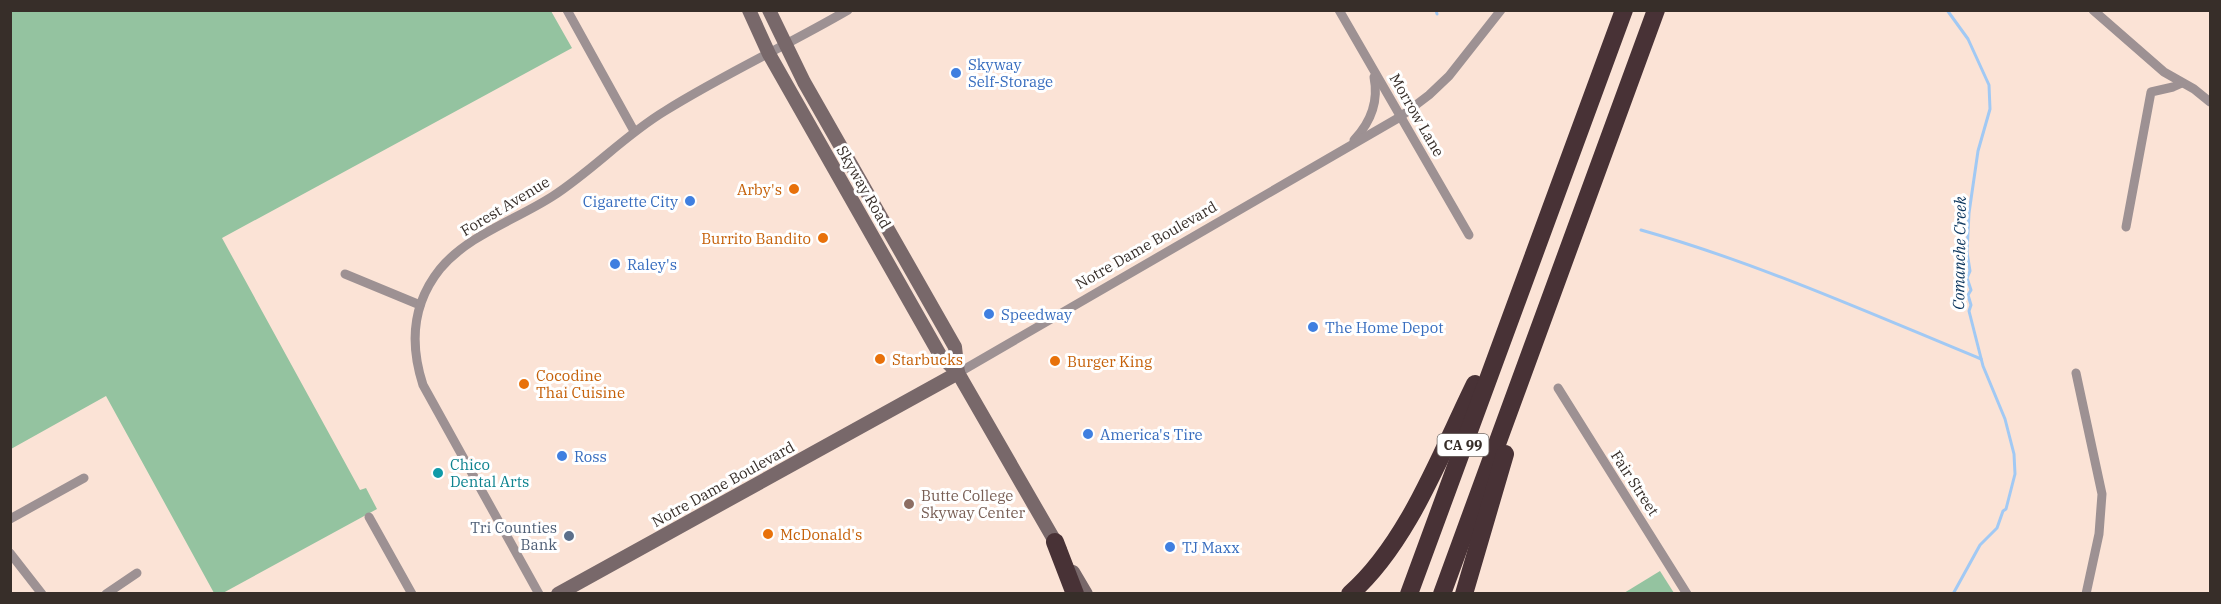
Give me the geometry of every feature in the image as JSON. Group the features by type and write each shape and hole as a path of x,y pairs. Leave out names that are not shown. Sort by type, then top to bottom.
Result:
{"highway":[{"name":"CA 99","path":"1409,594 1624,10"},
{"name":"CA 99","path":"1442,594 1656,10"},
{"path":"1350,594 1392,546 1408,521 1517,296"},
{"path":"1464,594 1515,419 1529,379 1536,339"},
{"path":"1055,542 1075,594"}],"main road":[{"name":"Skyway Road","path":"749,10 769,54 940,355 958,373 1086,594"},
{"name":"Skyway Road","path":"770,10 828,126 955,347 958,373"},
{"name":"Notre Dame Boulevard","path":"558,594 958,373"}],"street":[{"path":"567,10 634,131"},
{"name":"Forest Avenue","path":"539,594 423,385 414,349 415,329 420,305 430,283 440,269 464,247 554,196 634,131 665,110 786,46 848,10"},
{"name":"Morrow Lane","path":"1339,10 1469,235"},
{"name":"Notre Dame Boulevard","path":"958,373 1132,271 1164,256 1400,117 1449,76 1501,10"},
{"path":"2093,10 2164,72 2211,102"},
{"path":"1347,147 1365,127 1374,106 1376,86 1372,69"},
{"path":"2126,227 2151,92 2173,87 2182,82"},
{"path":"345,274 420,305"},
{"path":"2076,373 2102,494 2099,534 2086,594"},
{"name":"Fair Street","path":"1558,388 1688,594"},
{"path":"10,519 84,478"},
{"path":"369,517 412,594"},
{"path":"10,553 42,594"},
{"path":"106,594 137,573"}],"green space":[{"path":"11,11 551,11 572,48 222,238 360,490 366,488 377,509 223,593 214,593 106,396 11,449"},
{"path":"1660,571 1674,593 1624,593"}],"waterway":[{"path":"1436,10 1437,14"},
{"name":"Comanche Creek","path":"1947,10 1968,39 1989,85 1990,109 1978,151 1969,213 1967,252 1970,271 1967,278 1971,290 1968,295 1971,305 1969,311 1983,366 2005,419 2014,454 2015,474 2006,509 2003,511 1997,528 1980,545 1953,594"},
{"path":"1641,230 1770,273 1981,359"}],"place":[{"name":"Skyway Self-Storage","path":"956,73"},
{"name":"Arby's","path":"794,189"},
{"name":"Cigarette City","path":"690,201"},
{"name":"Burrito Bandito","path":"823,238"},
{"name":"Raley's","path":"615,264"},
{"name":"Speedway","path":"989,314"},
{"name":"The Home Depot","path":"1313,327"},
{"name":"Starbucks","path":"880,359"},
{"name":"Burger King","path":"1055,361"},
{"name":"Cocodine Thai Cuisine","path":"524,384"},
{"name":"America's Tire","path":"1088,434"},
{"name":"Ross","path":"562,456"},
{"name":"Chico Dental Arts","path":"438,473"},
{"name":"Butte College Skyway Center","path":"909,504"},
{"name":"McDonald's","path":"768,534"},
{"name":"Tri Counties Bank","path":"569,536"},
{"name":"TJ Maxx","path":"1170,547"}]}
